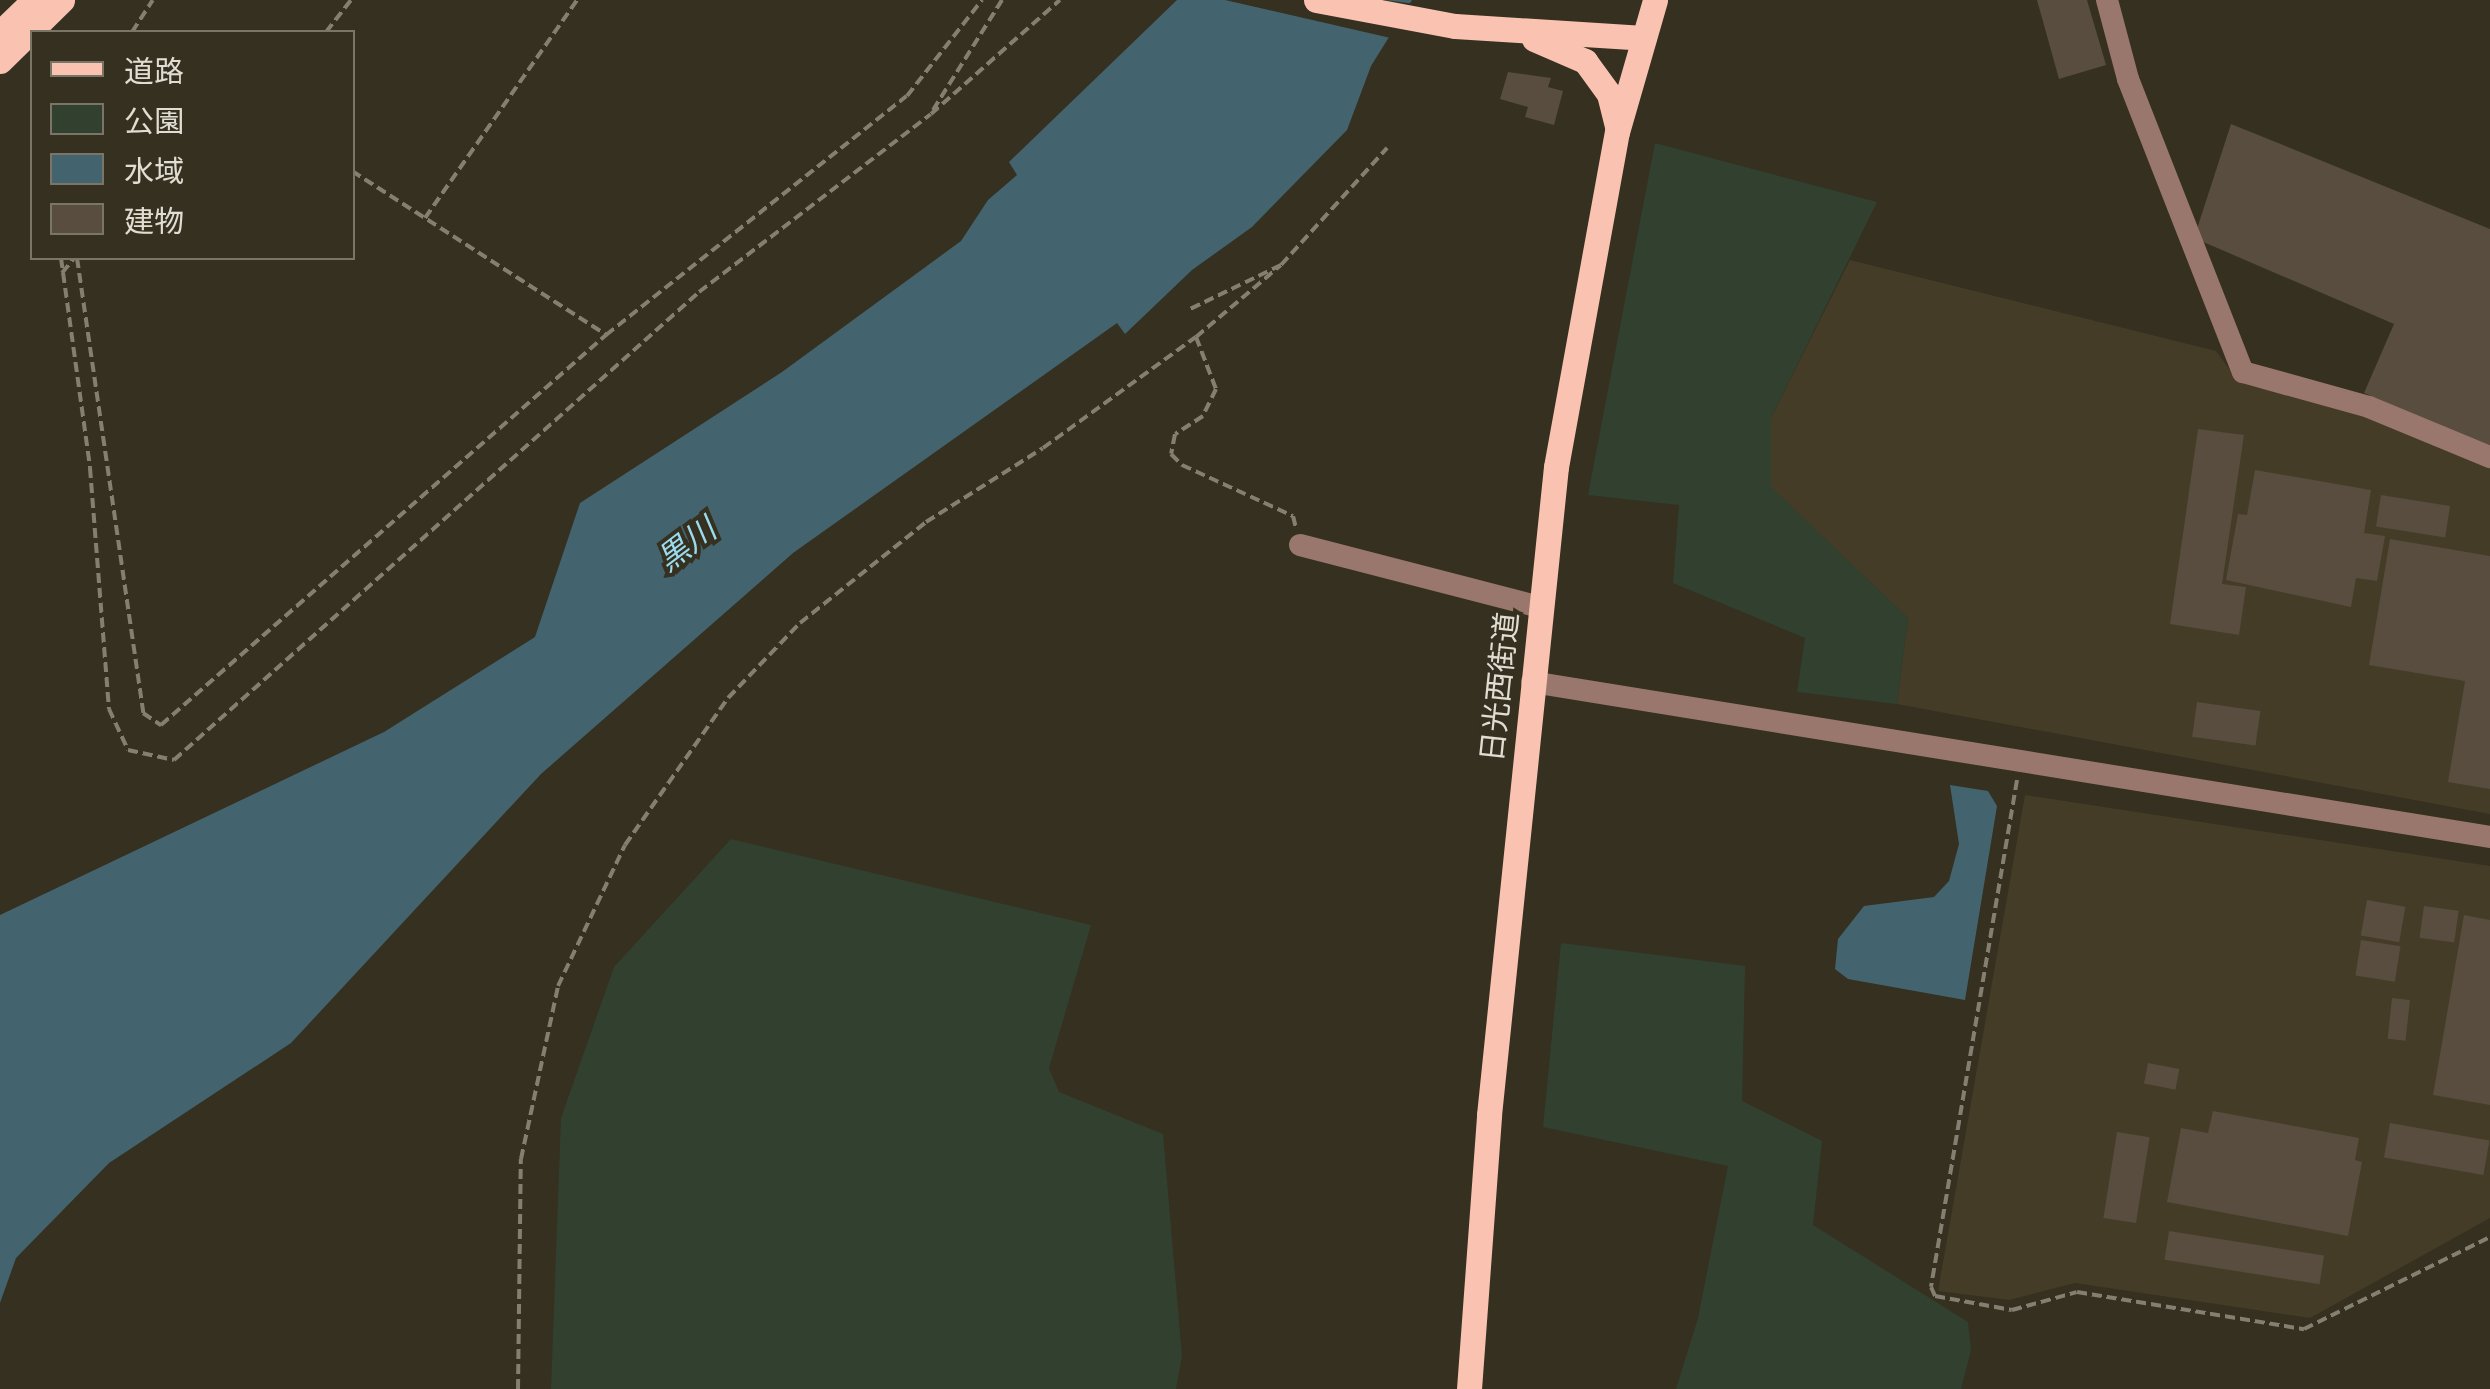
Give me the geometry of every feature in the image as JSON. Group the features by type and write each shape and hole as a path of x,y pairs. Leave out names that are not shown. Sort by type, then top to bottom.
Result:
{"main road":[{"path":"0,33 62,0"},
{"path":"1316,0 1456,26 1644,38"},
{"name":"日光西街道","path":"1468,1389 1539,608 1564,414 1617,132 1656,0"},
{"path":"0,61 29,16"},
{"path":"1516,32 1584,61 1610,94 1617,132"}],"street":[{"path":"2108,0 2128,79 2243,372 2370,407 2490,458"},
{"path":"1300,545 1539,608"},
{"path":"1532,682 2490,836"}],"path":[{"path":"133,30 152,0"},
{"path":"328,30 351,0"},
{"path":"425,218 577,0"},
{"path":"75,260 143,713 161,725 606,335 906,96 982,0"},
{"path":"931,114 1002,0"},
{"path":"60,260 90,468 109,708 128,750 174,760 699,292 931,114 1060,0"},
{"path":"518,1389 522,1159 542,1053 558,986 625,845 728,698 800,622 911,533 1043,448 1196,336 1280,265 1387,148"},
{"path":"355,173 606,335"},
{"path":"62,273 73,260"},
{"path":"1188,310 1280,265"},
{"path":"1196,336 1216,389 1203,416 1176,434 1171,454 1182,466 1292,516 1300,545"},
{"path":"2021,761 1931,1287 1935,1296 2012,1310 2077,1292 2304,1329 2490,1238"}],"shaded area":[{"path":"1850,260 2216,351 2236,378 2365,414 2490,468 2490,814 1897,704 1908,618 1771,488 1771,418"},
{"path":"2025,795 2490,866 2490,1218 2310,1318 2075,1283 2009,1300 1938,1291"}],"green space":[{"path":"1655,143 1877,202 1771,418 1771,487 1908,618 1897,704 1797,692 1805,638 1673,583 1679,505 1588,495"},
{"path":"731,839 1091,925 1049,1068 1059,1092 1163,1134 1182,1356 1176,1389 551,1389 561,1118 614,967"},
{"path":"1561,943 1745,966 1742,1101 1822,1141 1813,1225 1968,1322 1971,1350 1961,1389 1676,1389 1698,1318 1728,1166 1543,1127"}],"water":[{"name":"黒川","path":"1177,0 1412,0 1371,66 1347,130 1252,227 1192,270 1125,334 1117,323 793,553 541,774 291,1043 109,1163 16,1258 0,1303 0,915 384,732 535,637 580,503 782,372 961,241 988,200 1017,175 1009,162"},
{"path":"1950,785 1988,791 1997,806 1965,1000 1848,979 1835,969 1838,939 1864,906 1934,897 1949,881 1959,844"}],"pier":[{"path":"1225,0 1385,0 1415,4 1395,39"}],"building":[{"path":"2037,0 2087,0 2106,65 2059,79"},
{"path":"1508,72 1551,78 1548,87 1563,91 1554,125 1525,117 1528,107 1500,99"},
{"path":"2231,124 2490,229 2490,446 2364,393 2394,324 2194,238"},
{"path":"2198,429 2244,435 2222,584 2246,587 2239,635 2170,624"},
{"path":"2255,470 2371,490 2364,533 2385,536 2377,581 2356,578 2351,607 2226,580 2238,514 2247,515"},
{"path":"2381,495 2450,506 2445,538 2376,527"},
{"path":"2390,539 2490,556 2490,789 2448,782 2465,681 2369,665"},
{"path":"2197,702 2260,711 2256,746 2192,737"},
{"path":"2367,900 2405,907 2399,942 2361,935"},
{"path":"2424,906 2459,911 2454,943 2420,938"},
{"path":"2464,915 2490,920 2490,1105 2433,1095"},
{"path":"2361,940 2401,946 2395,982 2355,976"},
{"path":"2392,998 2410,1000 2406,1041 2388,1039"},
{"path":"2148,1063 2179,1069 2175,1090 2144,1084"},
{"path":"2213,1111 2359,1138 2355,1160 2362,1162 2348,1236 2167,1202 2181,1128 2208,1133"},
{"path":"2390,1123 2489,1141 2483,1175 2384,1157"},
{"path":"2117,1132 2150,1137 2136,1223 2103,1218"},
{"path":"2169,1231 2324,1256 2320,1284 2164,1260"}]}
